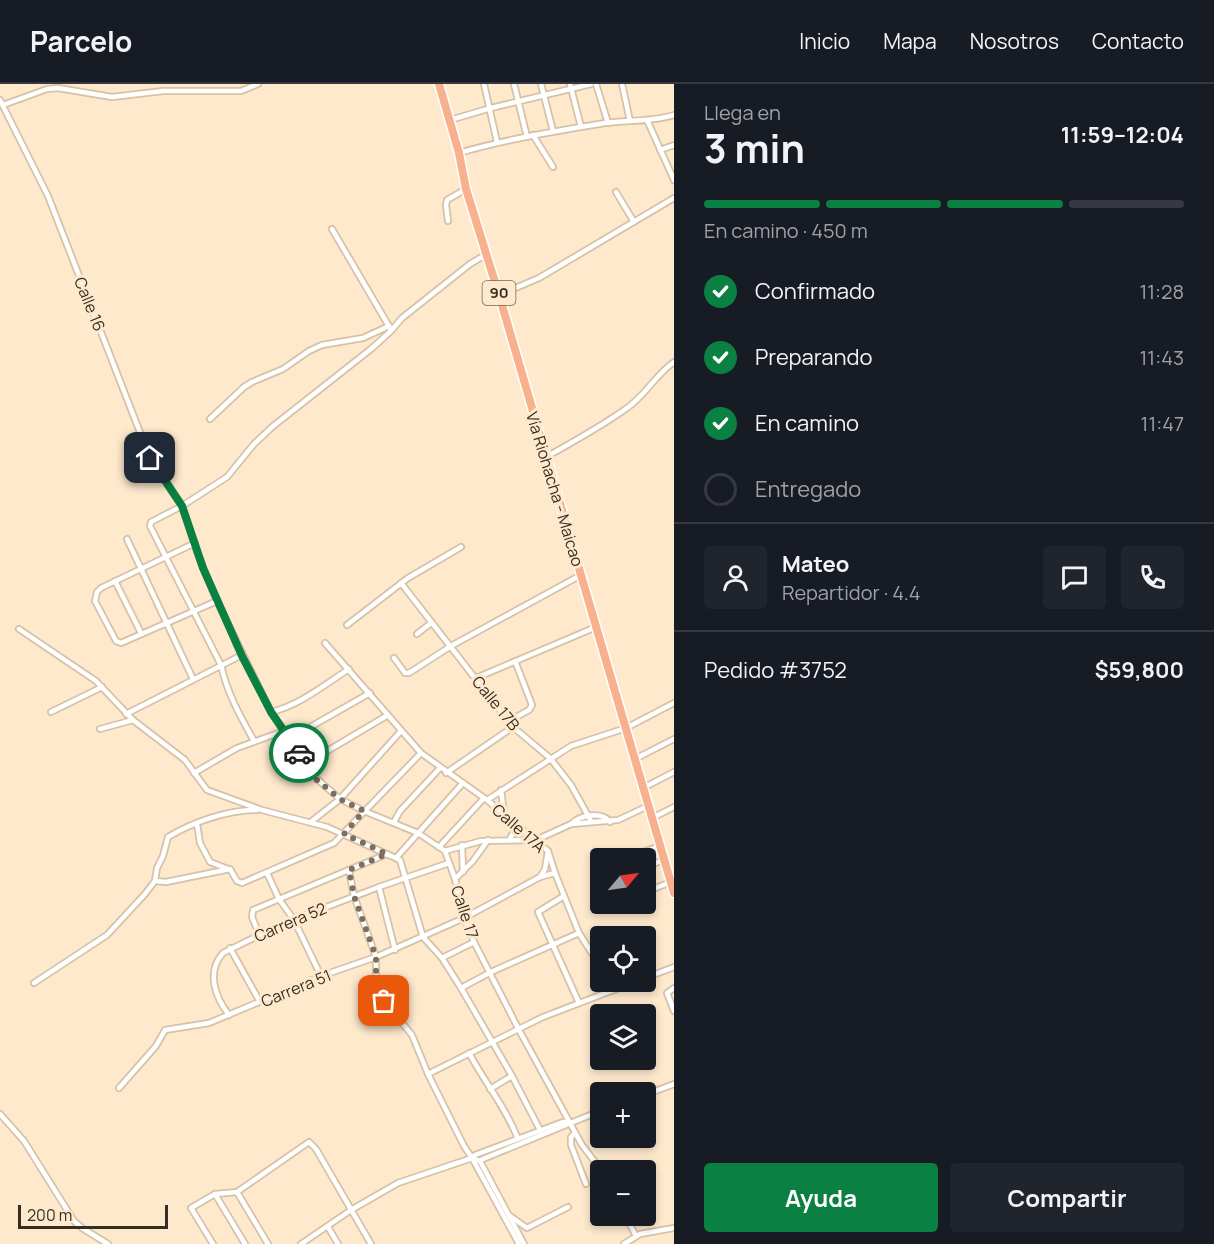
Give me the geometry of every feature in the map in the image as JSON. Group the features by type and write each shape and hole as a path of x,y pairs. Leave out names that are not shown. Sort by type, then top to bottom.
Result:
{"highway":[{"name":"Vía Riohacha - Maicao","path":"439,84 485,255 499,295 674,893"}],"street":[{"path":"1,103 47,89 58,88 112,97 163,91 241,91 258,84"},
{"path":"484,84 497,142"},
{"path":"514,84 530,136 553,167"},
{"path":"541,84 553,132"},
{"path":"450,120 571,86 593,84 608,123"},
{"path":"622,84 630,121"},
{"path":"571,86 581,127"},
{"name":"Calle 16","path":"1,103 48,196 150,458 182,506 217,601 271,712"},
{"path":"459,153 497,142 530,136 674,115"},
{"path":"646,120 673,177"},
{"path":"660,150 674,145"},
{"path":"448,221 447,200 466,189"},
{"path":"616,192 634,222"},
{"path":"499,295 539,278 674,198"},
{"path":"332,229 390,329"},
{"path":"254,741 225,685 221,665 150,526 151,522 182,506 227,477 254,444 272,427 419,304 485,255"},
{"path":"210,419 252,381 283,369 309,351 322,345 363,338 390,329"},
{"path":"546,457 627,408 646,392 661,371 674,362"},
{"path":"127,538 193,679"},
{"path":"195,543 115,581 97,592 95,601 118,643 217,601"},
{"path":"347,625 401,583 461,547"},
{"path":"394,658 405,673 409,673 451,646 581,575"},
{"path":"115,581 141,633"},
{"name":"Calle 17B","path":"401,583 513,727 550,758 571,785 590,819"},
{"path":"417,634 431,623"},
{"path":"476,678 596,627"},
{"path":"19,628 96,681 126,714 185,760 207,790 262,810 312,821 398,859 423,937 442,958 461,988 512,1076 540,1131"},
{"name":"Calle 17A","path":"325,643 421,753 485,799 548,852 579,933 590,950"},
{"path":"126,714 242,656"},
{"path":"509,721 529,710 532,705 515,661"},
{"path":"349,669 310,695 282,710 271,712 317,780 340,799 418,833 445,851 488,840 536,840 579,818 590,819 604,816 610,822 623,819 648,806"},
{"path":"51,712 102,687"},
{"path":"289,739 370,693"},
{"path":"439,848 485,799 550,758 571,746 626,728 674,703"},
{"path":"307,763 388,716"},
{"path":"100,729 133,720"},
{"path":"446,773 513,727"},
{"path":"194,773 254,741 284,731"},
{"path":"312,821 340,799 401,731"},
{"path":"635,759 674,738"},
{"path":"196,824 200,843 210,862 230,869 237,881 242,883 334,843 421,753"},
{"path":"393,822 400,811 440,768"},
{"path":"643,788 674,772"},
{"path":"398,859 462,784"},
{"path":"501,790 504,814"},
{"path":"652,818 674,807"},
{"path":"34,983 107,935 155,880 168,837 182,828 228,813 262,810"},
{"path":"510,839 517,824"},
{"path":"455,879 488,840"},
{"path":"462,845 463,872"},
{"path":"654,848 660,846"},
{"name":"Calle 17","path":"445,851 455,879 464,918 474,942 575,1133 593,1160"},
{"path":"540,877 545,869 548,852"},
{"path":"259,934 252,917 253,910 387,854"},
{"path":"656,863 664,860"},
{"name":"Carrera 52","path":"229,1015 221,1006 215,990 213,974 217,959 230,948 354,896 449,863"},
{"path":"155,880 166,882 230,869"},
{"path":"349,870 354,896 376,957 376,977 384,1001 412,1035 456,1132 525,1244"},
{"path":"267,873 279,899 294,920 321,976"},
{"name":"Carrera 51","path":"119,1088 156,1046 165,1030 203,1025 321,976 395,950 464,918 540,877 555,873"},
{"path":"656,888 671,882"},
{"path":"379,887 395,950"},
{"path":"564,896 538,912 579,1003"},
{"path":"461,988 491,972 579,933"},
{"path":"442,958 474,942"},
{"path":"230,948 260,1002"},
{"path":"656,974 674,967"},
{"path":"674,988 667,993 674,1011"},
{"path":"428,1074 543,1017 609,992"},
{"path":"469,1053 505,1110 518,1139"},
{"path":"490,1089 512,1076"},
{"path":"656,1091 674,1084"},
{"path":"0,1114 24,1141 74,1221 108,1244"},
{"path":"480,1161 590,1115"},
{"path":"301,1244 351,1210 398,1183 472,1158 563,1122 570,1122"},
{"path":"575,1133 571,1137 571,1144 586,1184"},
{"path":"213,1244 191,1208 215,1194 237,1192 309,1142 316,1149 371,1244"},
{"path":"472,1158 480,1161 519,1244"},
{"path":"237,1192 268,1244"},
{"path":"215,1194 245,1244"},
{"path":"507,1216 512,1216 524,1226 531,1227 568,1207"},
{"path":"631,1226 636,1236"},
{"path":"328,1227 338,1244"},
{"path":"624,1244 636,1236 674,1228"}],"way so far":[{"path":"299,753 317,780 340,799 364,811 344,834 387,854 349,870 354,896 376,957 378,988 384,1001"}],"route":[{"path":"150,458 182,506 203,568 242,656 271,712 299,753"}]}
